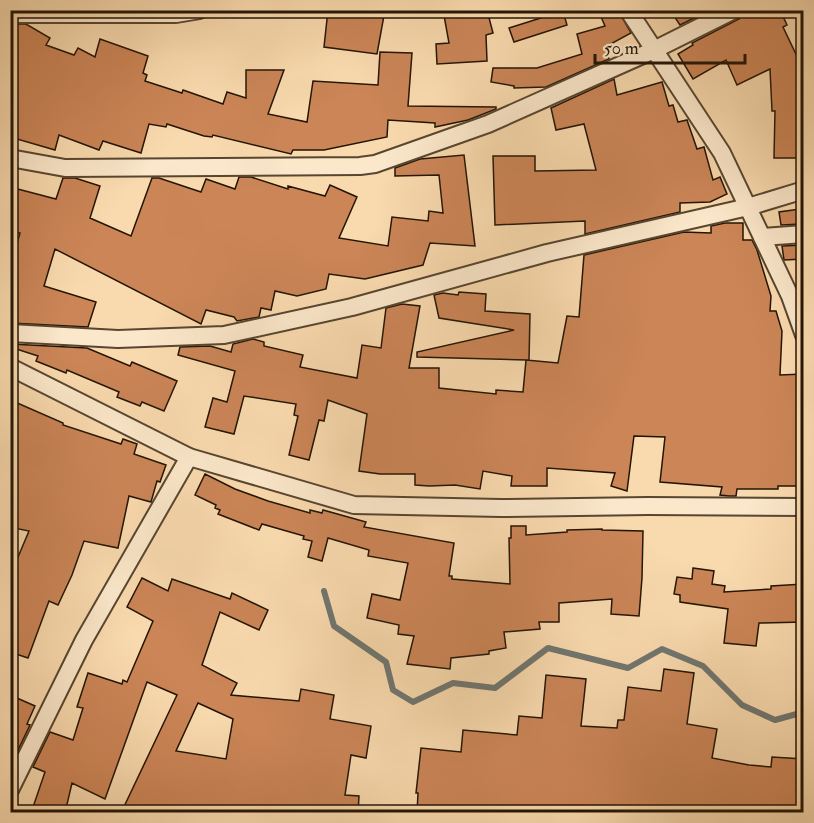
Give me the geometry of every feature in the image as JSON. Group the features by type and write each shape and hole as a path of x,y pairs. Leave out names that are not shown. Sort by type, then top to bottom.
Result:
{"street":[{"path":"10,14 176,14 200,10"},
{"path":"628,10 722,153 790,296 804,335"},
{"path":"10,158 65,168 360,166 375,164 488,124 654,50 734,10"},
{"path":"10,333 118,339 224,335 352,307 546,253 748,207 804,190"},
{"path":"762,237 804,234"},
{"path":"10,367 189,457 354,505 501,508 804,507"},
{"path":"10,790 84,640 189,457"}],"building":[{"path":"328,10 385,10 377,54 324,47"},
{"path":"443,10 487,10 493,33 486,35 487,61 437,64 436,44 449,43"},
{"path":"598,10 618,10 631,33 605,47 609,59 546,87 514,88 514,86 491,82 493,68 537,68 582,54 577,34 605,26"},
{"path":"670,10 710,10 680,25"},
{"path":"744,10 780,10 787,25 783,27 804,71 802,158 774,158 775,111 772,111 770,69 737,85 726,60 693,79 678,54 693,45 692,43 739,19"},
{"path":"563,11 567,25 514,42 509,28"},
{"path":"15,24 26,24 50,38 46,45 74,55 78,48 95,57 100,39 148,56 143,73 147,75 145,81 182,93 183,90 223,104 227,92 246,98 246,70 284,70 268,114 307,122 313,81 378,85 380,52 412,53 408,106 496,107 496,109 468,120 435,127 435,123 388,120 387,137 324,150 293,150 291,154 213,135 212,137 204,136 167,124 166,127 149,124 141,153 103,141 99,150 59,135 55,150 10,137 10,33"},
{"path":"614,79 617,95 662,82 669,106 673,105 678,122 687,120 697,149 704,147 713,180 720,177 727,194 710,202 680,203 680,212 585,234 585,221 495,225 493,156 535,156 535,171 596,170 584,124 556,130 551,108"},
{"path":"464,155 475,246 430,243 423,265 365,279 329,274 326,289 297,296 275,291 271,310 261,308 259,317 237,321 234,317 206,310 201,324 55,249 44,286 96,302 88,327 10,323 10,267 20,233 10,231 10,187 56,199 63,178 75,178 100,186 90,218 131,236 152,178 159,178 201,192 206,179 235,189 239,177 251,177 288,189 288,186 325,196 330,185 357,197 339,238 388,246 392,217 428,221 429,211 443,213 439,175 395,176 395,168 420,159"},
{"path":"800,209 802,224 781,225 779,212"},
{"path":"725,223 743,223 743,240 752,240 757,250 771,296 770,311 776,311 782,331 780,375 804,374 804,486 778,486 778,489 737,489 736,496 729,496 720,495 722,487 660,482 665,437 634,436 627,491 611,486 615,473 547,468 547,486 511,486 512,476 483,471 480,489 455,485 415,485 415,474 380,474 359,471 367,414 328,400 324,421 319,420 309,460 289,455 298,416 294,415 296,404 244,396 234,434 205,427 213,398 227,402 235,371 178,355 180,347 210,346 231,352 233,344 253,339 264,342 264,346 303,355 300,367 357,378 362,345 381,348 386,308 402,304 420,306 409,368 439,368 439,388 496,394 496,390 523,392 526,360 558,363 567,316 579,317 584,255 684,232 711,233 711,226"},
{"path":"804,245 804,259 784,260 782,246"},
{"path":"459,292 486,294 485,311 530,314 529,360 417,357 417,352 514,330 439,318 434,295 443,293 458,295"},
{"path":"10,344 87,348 130,366 132,362 177,381 164,411 142,402 140,406 117,397 119,392 67,370 66,373 36,361 38,356 10,347"},
{"path":"15,402 63,423 63,425 121,444 123,439 137,444 134,454 166,465 160,482 157,481 151,502 129,496 118,548 84,541 58,605 49,601 28,658 10,652 10,576 29,531 14,528 15,524 10,523 10,411"},
{"path":"205,474 235,489 310,513 310,510 322,513 323,510 366,522 364,527 454,543 449,576 452,576 452,579 510,584 511,526 526,526 526,535 567,532 567,530 643,531 639,616 611,614 612,599 559,603 559,622 539,622 540,629 504,632 506,648 489,651 489,654 451,658 450,669 407,664 414,636 398,634 399,625 367,618 372,594 400,600 408,563 368,556 369,550 328,538 322,561 308,557 312,541 303,539 304,536 262,524 259,530 218,514 220,510 215,508 216,505 195,495"},
{"path":"693,568 714,571 712,584 725,586 724,592 804,584 804,622 759,623 756,646 724,643 728,609 680,602 680,595 674,594 677,577 692,579"},
{"path":"142,578 168,591 172,579 230,599 232,593 268,610 259,630 220,612 202,665 237,683 231,695 299,701 301,689 334,695 330,719 371,726 366,758 351,755 345,795 359,796 358,813 121,813 177,695 147,682 105,799 72,783 65,813 31,813 45,772 33,767 50,732 73,740 83,708 77,707 88,673 122,684 123,680 127,682 153,621 127,607","holes":["198,703 233,719 226,759 176,751"]},
{"path":"664,669 694,673 687,724 717,729 712,758 771,767 772,757 804,759 804,813 674,813 674,810 641,807 640,813 417,813 418,793 416,793 421,748 461,752 463,730 517,735 519,716 542,718 546,675 586,679 581,726 617,728 618,720 624,720 628,687 661,691"},
{"path":"10,695 35,706 27,724 30,725 18,750 15,749 10,760"}],"waterway":[{"path":"324,591 334,626 386,662 393,690 413,702 453,683 495,688 548,648 628,668 662,649 703,666 742,705 775,720 804,712"}]}
